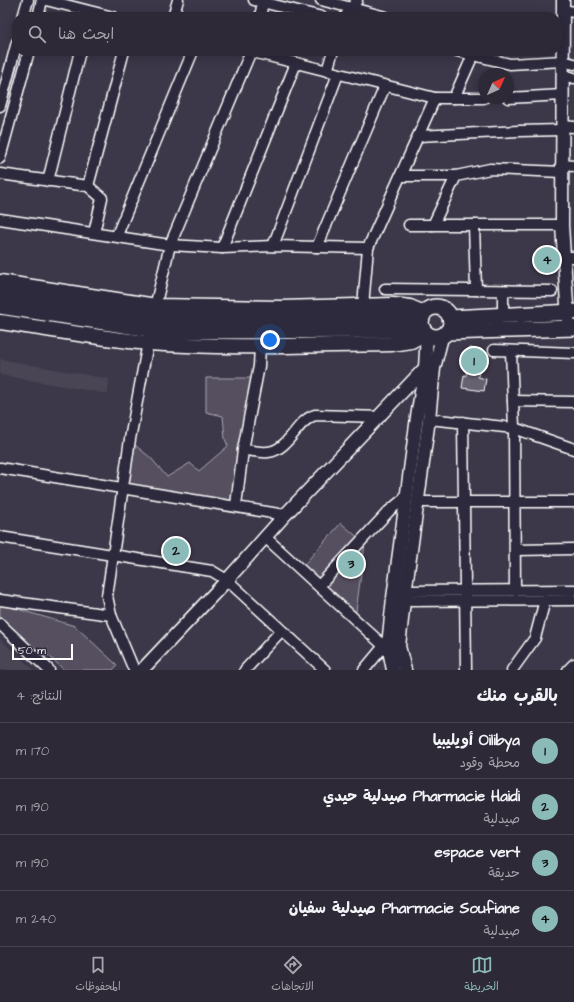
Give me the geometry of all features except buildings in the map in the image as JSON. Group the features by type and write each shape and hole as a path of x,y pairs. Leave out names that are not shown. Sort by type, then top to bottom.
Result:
{"main road":[{"path":"0,282 152,323 282,308 392,305 410,307 424,326 436,337 447,328 503,316 570,312"},
{"path":"0,293 260,346 292,338 424,326"},
{"path":"0,306 292,338"},
{"path":"424,326 428,310 438,308 447,313 447,328"},
{"path":"0,322 152,323 282,319 424,326"},
{"path":"447,328 571,328"}],"street":[{"path":"25,12 28,0"},
{"path":"39,12 42,0"},
{"path":"46,0 83,12"},
{"path":"174,12 178,0"},
{"path":"321,0 355,4 374,12"},
{"path":"260,12 259,1 302,12"},
{"path":"349,12 355,4"},
{"path":"562,34 567,7"},
{"path":"562,49 568,62 569,77 563,96 566,128 561,168 562,225 569,257 571,328"},
{"path":"0,106 13,56"},
{"path":"0,158 28,56"},
{"path":"48,181 79,56"},
{"path":"88,186 123,56"},
{"path":"117,236 191,56"},
{"path":"134,670 110,615 107,596 130,439 152,323 170,245 249,56"},
{"path":"270,56 435,98 478,98"},
{"path":"327,71 332,56"},
{"path":"454,98 473,56"},
{"path":"477,56 510,64 568,62"},
{"path":"222,248 296,63"},
{"path":"273,246 338,74"},
{"path":"317,247 385,86"},
{"path":"514,98 563,96"},
{"path":"363,306 368,248 402,176 435,98"},
{"path":"418,136 566,128"},
{"path":"402,176 456,176 490,169 561,168 574,166"},
{"path":"0,174 88,186 102,198 94,233"},
{"path":"434,225 456,176"},
{"path":"0,219 170,245 222,248 273,246 368,248"},
{"path":"409,225 562,225"},
{"path":"474,225 476,290"},
{"path":"385,289 552,291"},
{"path":"410,307 414,290"},
{"path":"503,291 503,316"},
{"path":"364,670 390,646 405,596 429,419 430,368 424,326"},
{"path":"393,670 390,646 406,497 430,368 447,328"},
{"path":"236,505 243,450 259,366 260,346"},
{"path":"494,350 574,352"},
{"path":"511,351 514,428 516,550 515,590"},
{"path":"142,670 227,580 285,514 430,368"},
{"path":"513,401 574,402"},
{"path":"243,450 273,451 284,444 306,420 315,415 380,417"},
{"path":"429,419 514,428 574,449"},
{"path":"464,422 463,502 466,670"},
{"path":"0,468 285,514"},
{"path":"319,586 389,511 406,497"},
{"path":"418,502 574,502"},
{"path":"0,537 204,569 217,574 227,580 281,632 324,670"},
{"path":"265,537 319,586 390,646 404,670"},
{"path":"516,550 574,550"},
{"path":"405,596 465,590 574,590"},
{"path":"405,596 465,600 574,600"},
{"path":"0,600 110,615"},
{"path":"512,670 534,638 545,600"},
{"path":"0,624 49,670"},
{"path":"245,670 281,632"},
{"path":"568,670 574,664"}],"shaded area":[{"path":"0,359 109,379 108,394 0,375"},
{"path":"206,378 255,378 233,504 123,488 130,441 151,458 167,477 190,463 199,471 228,446 225,439 223,416 206,412"},
{"path":"341,523 361,540 366,536 355,619 300,569"},
{"path":"0,604 75,626 117,665 113,670 64,670 48,655 42,660 0,621"},
{"path":"0,639 34,670 0,670"}],"place":[{"name":"Pharmacie Soufiane صيدلية سفيان","path":"547,260"},
{"name":"Oilibya أويليبيا","path":"474,361"},
{"name":"Pharmacie Haidi صيدلية حيدي","path":"176,551"},
{"name":"espace vert","path":"351,564"}]}
